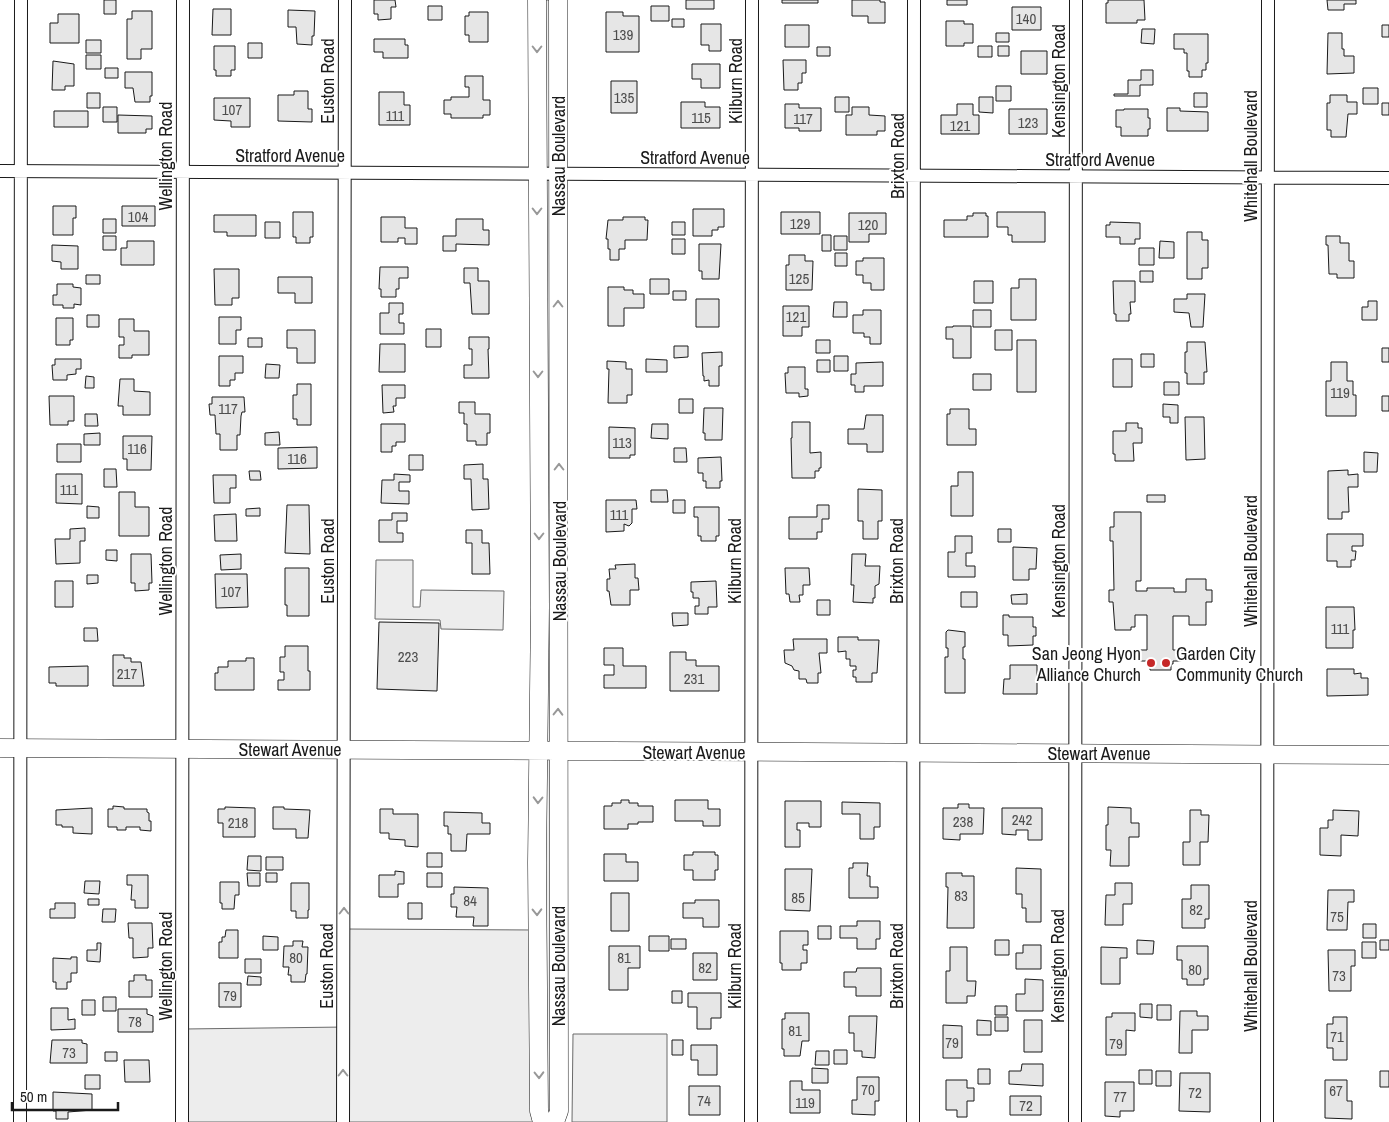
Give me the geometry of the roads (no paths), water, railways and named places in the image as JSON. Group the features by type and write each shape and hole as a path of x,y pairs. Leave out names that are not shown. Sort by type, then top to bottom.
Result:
{"main road":[{"name":"Nassau Boulevard","path":"537,0 539,751 537,873 539,1111 542,1122"},
{"name":"Nassau Boulevard","path":"555,1122 559,1111 558,0"},
{"name":"Stewart Avenue","path":"0,748 1389,754"}],"street":[{"path":"20,1122 21,0"},
{"name":"Wellington Road","path":"182,1122 183,0"},
{"name":"Euston Road","path":"343,1122 345,0"},
{"name":"Kilburn Road","path":"751,1122 752,0"},
{"name":"Brixton Road","path":"914,0 914,1122"},
{"name":"Kensington Road","path":"1075,1122 1076,0"},
{"name":"Whitehall Boulevard","path":"1267,1122 1268,0"},
{"name":"Stratford Avenue","path":"0,171 1389,178"}],"place":[{"name":"San Jeong Hyon Alliance Church","path":"1151,663"},
{"name":"Garden City Community Church","path":"1166,663"}]}
